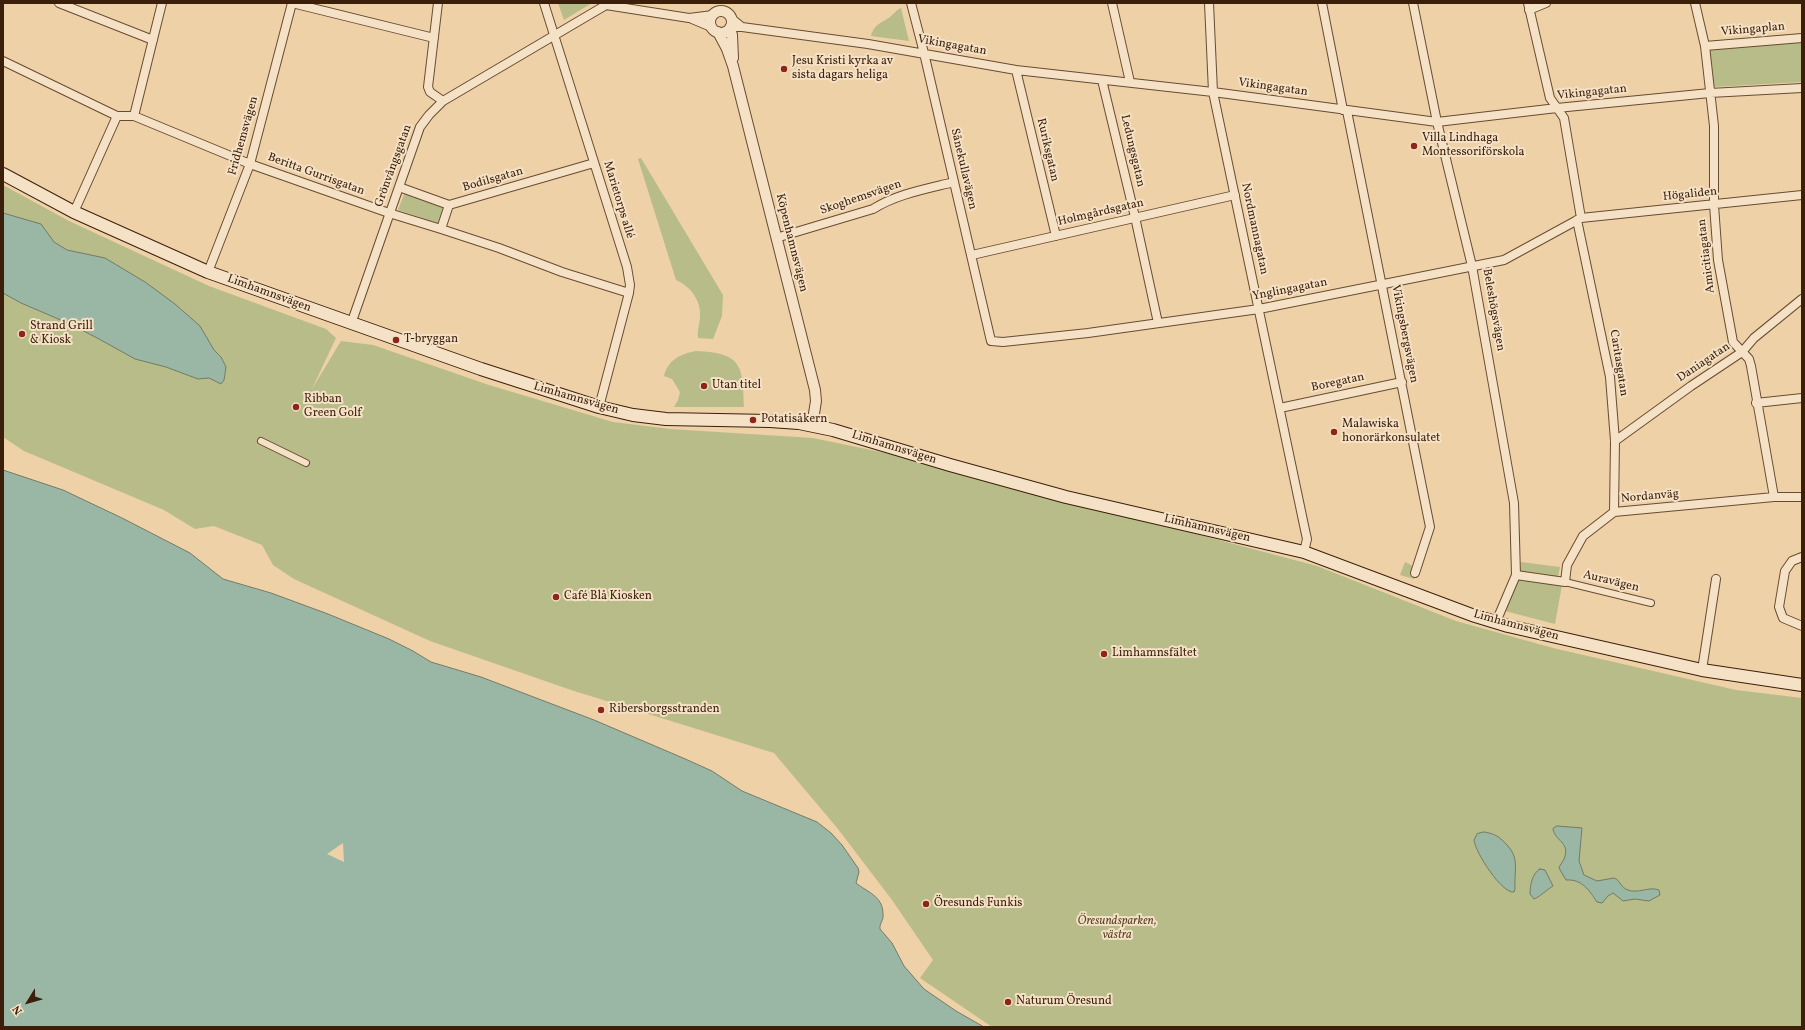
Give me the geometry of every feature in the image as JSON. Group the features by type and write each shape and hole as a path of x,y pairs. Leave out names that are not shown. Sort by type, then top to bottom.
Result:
{"main road":[{"name":"Limhamnsvägen","path":"3,174 74,212 208,272 487,372 599,407 633,415 666,419 764,421 799,424 833,430 950,465 1066,497 1304,552 1496,622 1605,649 1702,670 1802,685"}],"street":[{"path":"59,3 153,40"},
{"path":"134,116 162,3"},
{"path":"292,3 434,38"},
{"name":"Fridhemsvägen","path":"208,272 250,164 292,3"},
{"path":"438,3 428,87 430,92 443,101"},
{"name":"Marietorps allé","path":"544,3 627,267 630,285 599,407"},
{"path":"713,3 713,14 710,21 715,30"},
{"name":"Köpenhamnsvägen","path":"720,3 730,22 733,66"},
{"name":"Sånekullavägen","path":"911,3 972,254 991,341"},
{"path":"1112,3 1130,82"},
{"name":"Nordmannagatan","path":"1209,3 1213,92 1307,539 1304,552"},
{"name":"Vikingsbergsvägen","path":"1322,3 1402,382 1430,527 1415,573"},
{"name":"Beleshögsvägen","path":"1413,3 1437,122 1472,266 1514,503 1516,575 1496,622"},
{"path":"1528,7 1546,3"},
{"name":"Amicitiagatan","path":"1695,3 1705,46 1714,126 1714,205 1718,260 1730,333 1733,342 1749,359 1751,366 1756,403 1774,497"},
{"path":"555,36 606,4 689,18 715,30 725,32 730,22 720,11 713,14 689,18"},
{"name":"Caritasgatan","path":"1528,7 1550,98 1564,118 1579,219 1610,377 1615,441 1614,512"},
{"name":"Vikingagatan","path":"730,22 742,27 868,44 1016,70 1213,92 1345,111 1437,122 1557,108 1710,93 1802,88"},
{"name":"Köpenhamnsvägen","path":"715,30 726,45 733,66 815,390 816,401 812,426"},
{"name":"Grönvångsgatan","path":"351,324 420,127 429,115 443,101 555,36"},
{"name":"Vikingaplan","path":"1705,46 1802,38"},
{"name":"Beritta Gurrisgatan","path":"3,61 118,116 134,116 250,164 389,214 441,229 499,248 562,272 628,292"},
{"name":"Ruriksgatan","path":"1016,70 1056,236"},
{"name":"Ledungsgatan","path":"1102,80 1135,217 1158,323"},
{"path":"74,212 118,116"},
{"name":"Bodilsgatan","path":"449,205 594,163"},
{"name":"Skoghemsvägen","path":"776,238 873,209 886,201 954,182"},
{"path":"399,187 449,205 441,229"},
{"name":"Holmgårdsgatan","path":"972,254 1235,195"},
{"name":"Högaliden","path":"1579,219 1802,195"},
{"name":"Ynglingagatan","path":"991,341 1002,342 1088,333 1259,309 1504,260 1579,219"},
{"name":"Daniagatan","path":"1615,441 1691,386 1742,352 1754,338 1802,299"},
{"name":"Boregatan","path":"1280,408 1402,382"},
{"path":"1756,403 1802,398"},
{"path":"261,441 306,463"},
{"name":"Nordanväg","path":"1566,582 1567,565 1583,536 1614,512 1774,497 1802,496"},
{"path":"1802,556 1792,561 1785,571 1779,608 1784,618 1802,626"},
{"path":"1410,559 1419,562"},
{"path":"1516,575 1566,582"},
{"path":"1702,670 1716,579"},
{"name":"Auravägen","path":"1566,582 1651,603"}],"green space":[{"path":"558,3 592,3 564,20"},
{"path":"901,8 909,41 871,36 877,26"},
{"path":"1802,42 1802,82 1713,87 1709,50"},
{"path":"641,158 723,295 722,316 713,339 698,338 700,316 699,304 694,294 686,286 676,280 638,159"},
{"name":"Öresundsparken, västra","path":"3,185 69,221 209,286 326,329 336,338 312,389 341,341 373,345 489,385 613,422 670,429 813,438 905,457 1317,566 1456,621 1553,648 1736,690 1802,698 1802,1027 992,1027 920,978 933,960 892,900 838,829 774,753 571,690 430,641 294,579 273,565 262,545 214,526 195,529 164,510 24,451 3,437"},
{"path":"405,192 444,206 438,223 398,210"},
{"path":"696,351 711,352 723,355 737,364 741,371 743,381 744,407 674,407 680,392 672,379 664,376 666,370 672,362 680,356"},
{"path":"1405,562 1411,565 1416,574 1414,579 1400,575"},
{"path":"1521,562 1560,567 1558,577 1520,573"},
{"path":"1519,578 1562,585 1555,624 1505,611"}],"shaded area":[{"path":"3,213 41,224 54,242 67,250 105,258 145,282 175,304 200,326 214,350 221,357 226,367 224,380 221,384 209,378 198,379 166,367 135,359 70,324 21,303 3,293"},
{"path":"3,470 63,490 122,518 190,553 223,579 271,593 328,614 389,639 431,662 481,677 594,720 712,771 742,791 817,822 831,833 842,845 858,868 859,872 856,883 874,895 880,903 883,916 880,929 892,943 904,966 924,989 956,1011 984,1027 3,1027"},
{"path":"1557,826 1582,828 1579,861 1584,875 1597,881 1614,878 1628,890 1636,891 1655,889 1659,890 1660,895 1649,901 1635,899 1623,901 1613,893 1602,903 1597,902 1581,883 1566,880 1559,868 1566,851 1563,844 1554,833 1553,829"},
{"path":"1484,832 1498,837 1512,852 1515,862 1514,892 1509,891 1496,880 1479,853 1474,840 1477,834"},
{"path":"1540,869 1545,870 1553,886 1534,899 1530,894 1531,884 1535,873"}],"pier":[{"path":"343,843 344,862 327,854"}],"place":[{"name":"Jesu Kristi kyrka av sista dagars heliga","path":"784,69"},
{"name":"Villa Lindhaga Montessoriförskola","path":"1414,146"},
{"name":"Strand Grill & Kiosk","path":"22,334"},
{"name":"T-bryggan","path":"396,340"},
{"name":"Utan titel","path":"704,386"},
{"name":"Ribban Green Golf","path":"296,407"},
{"name":"Potatisåkern","path":"753,420"},
{"name":"Malawiska honorärkonsulatet","path":"1334,432"},
{"name":"Café Blå Kiosken","path":"556,597"},
{"name":"Limhamnsfältet","path":"1104,654"},
{"name":"Ribersborgsstranden","path":"601,710"},
{"name":"Öresunds Funkis","path":"926,904"},
{"name":"Naturum Öresund","path":"1008,1002"}]}
